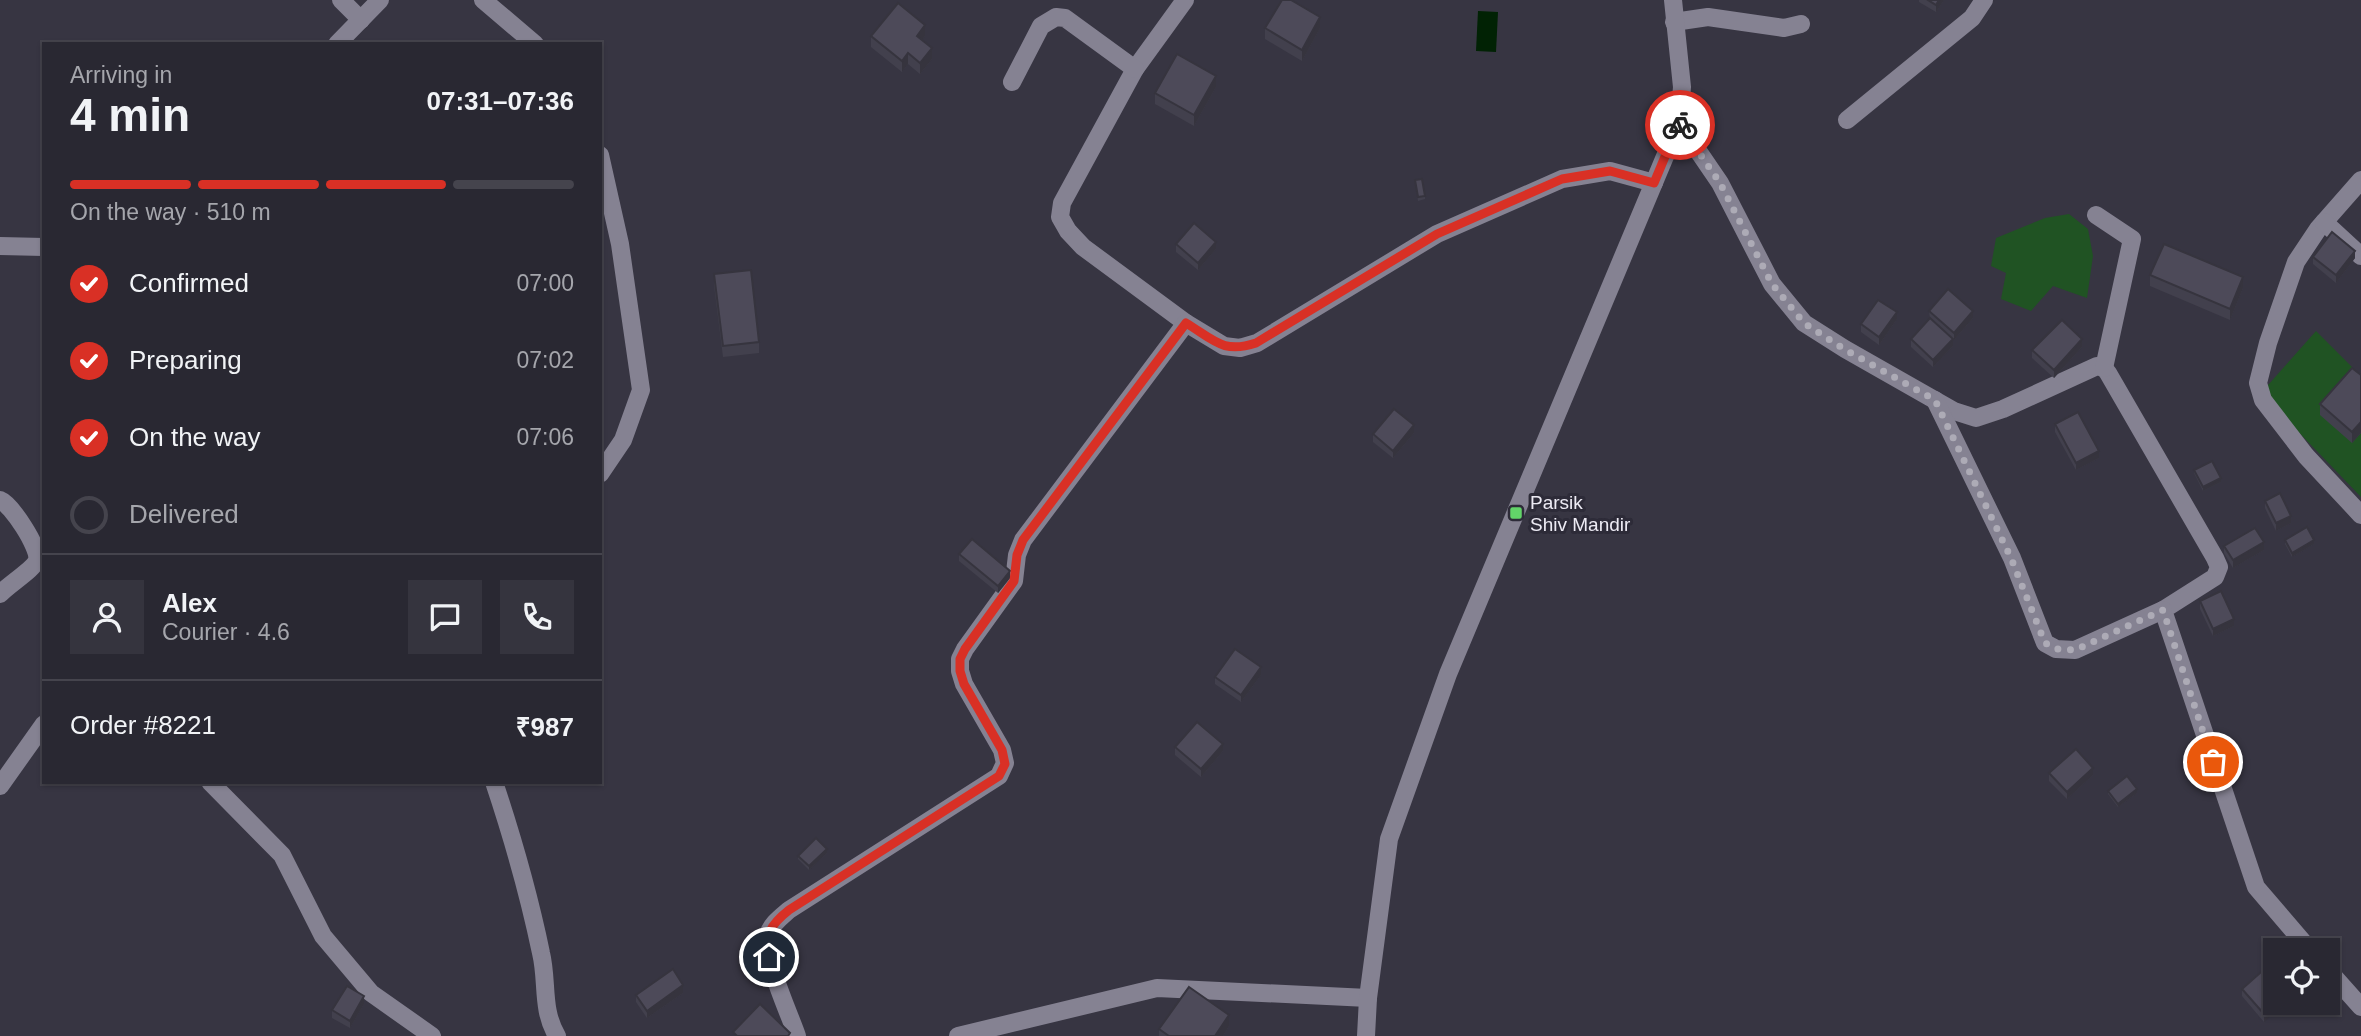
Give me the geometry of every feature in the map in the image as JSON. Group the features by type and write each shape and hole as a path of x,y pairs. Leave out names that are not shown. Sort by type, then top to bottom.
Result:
{"street":[{"path":"341,0 361,20"},
{"path":"339,42 380,0"},
{"path":"483,0 533,42"},
{"path":"1185,0 1135,69 1062,203 1060,216 1068,231 1083,247 1186,323 1224,346 1240,348 1256,343 1437,234 1562,179 1610,171 1654,183"},
{"path":"1366,1036 1368,998 1389,839 1448,674 1679,123 1682,87 1673,0"},
{"path":"1847,120 1972,18 1984,0"},
{"path":"1012,82 1041,26 1056,17 1065,18 1135,69"},
{"path":"1674,22 1708,17 1784,28 1801,24"},
{"path":"1679,123 1720,183 1772,284 1804,323 1844,349 1954,411 1976,418 2003,409 2097,366 2104,368"},
{"path":"602,164 620,244 641,390 623,440 602,471"},
{"path":"2361,180 2324,222 2296,262 2268,343 2258,383 2263,400 2306,456 2361,515"},
{"path":"1935,400 2011,558 2045,643 2056,649 2075,650 2163,610 2215,577 2219,567 2216,558 2104,368 2132,239 2096,215"},
{"path":"2324,222 2361,256"},
{"path":"0,246 42,247"},
{"path":"797,1036 769,957 767,937 775,922 789,910 999,776 1005,764 1002,750 964,684 960,659 1014,581 1017,555 1023,540 1186,323"},
{"path":"0,500 11,508 37,552 37,561 32,567 0,594"},
{"path":"2163,610 2256,887 2300,938"},
{"path":"0,786 42,727"},
{"path":"212,784 282,855 323,936 371,993 432,1036"},
{"path":"495,784 520,862 544,967 547,1011 557,1036"},
{"path":"2340,983 2361,1007"},
{"path":"958,1036 1021,1028 1157,988 1368,998"}],"shaded area":[{"path":"1478,11 1498,12 1496,52 1476,51"},
{"path":"2069,214 2088,229 2093,256 2087,298 2053,286 2031,311 2001,299 2006,273 1991,266 1996,238 2045,218"},
{"path":"2316,331 2361,376 2361,497 2261,393"}],"building":[{"path":"1282,0 1291,0 1320,17 1302,50 1265,28"},
{"path":"898,3 925,25 917,36 932,48 920,63 908,53 902,61 871,36"},
{"path":"1177,54 1216,76 1194,115 1155,93"},
{"path":"1422,179 1425,196 1418,197 1415,180"},
{"path":"1194,223 1216,242 1198,263 1176,244"},
{"path":"2332,232 2355,251 2336,275 2313,257"},
{"path":"2164,244 2243,277 2230,309 2150,275"},
{"path":"751,270 759,342 723,346 714,274"},
{"path":"1948,289 1973,311 1954,333 1929,311"},
{"path":"1878,300 1897,312 1879,337 1861,324"},
{"path":"1930,318 1953,339 1933,360 1911,339"},
{"path":"2062,320 2082,339 2054,370 2032,350"},
{"path":"2352,368 2361,375 2361,422 2352,432 2320,404"},
{"path":"1394,409 1414,425 1393,451 1373,434"},
{"path":"2078,412 2099,451 2076,463 2055,424"},
{"path":"2212,461 2221,478 2203,487 2194,470"},
{"path":"2280,493 2291,516 2276,523 2265,501"},
{"path":"2307,527 2314,540 2292,553 2285,540"},
{"path":"2255,528 2264,542 2233,560 2224,546"},
{"path":"972,539 1010,571 998,586 959,554"},
{"path":"2221,591 2234,619 2213,629 2200,601"},
{"path":"1235,649 1261,667 1241,695 1215,677"},
{"path":"1197,722 1223,744 1201,769 1175,747"},
{"path":"2076,749 2093,768 2067,792 2049,773"},
{"path":"2127,776 2137,789 2118,804 2108,791"},
{"path":"816,838 827,849 809,866 798,856"},
{"path":"673,969 683,985 647,1011 636,995"},
{"path":"2263,970 2263,1013 2242,989"},
{"path":"347,986 364,996 350,1021 332,1010"},
{"path":"1189,987 1229,1015 1215,1036 1169,1036 1159,1029"},
{"path":"760,1004 790,1033 788,1036 737,1036 733,1032"}],"way so far":[{"path":"1680,125 1720,183 1772,284 1804,323 1844,349 1935,400 2011,558 2045,643 2056,649 2075,650 2163,610 2213,762"}],"place":[{"name":"Parsik Shiv Mandir","path":"1516,513"}],"route":[{"path":"769,957 767,937 775,922 789,910 999,776 1005,764 1002,750 964,684 960,659 1014,581 1017,555 1023,540 1186,323 1224,346 1240,348 1256,343 1437,234 1562,179 1610,171 1654,183 1679,123 1680,125"}]}
